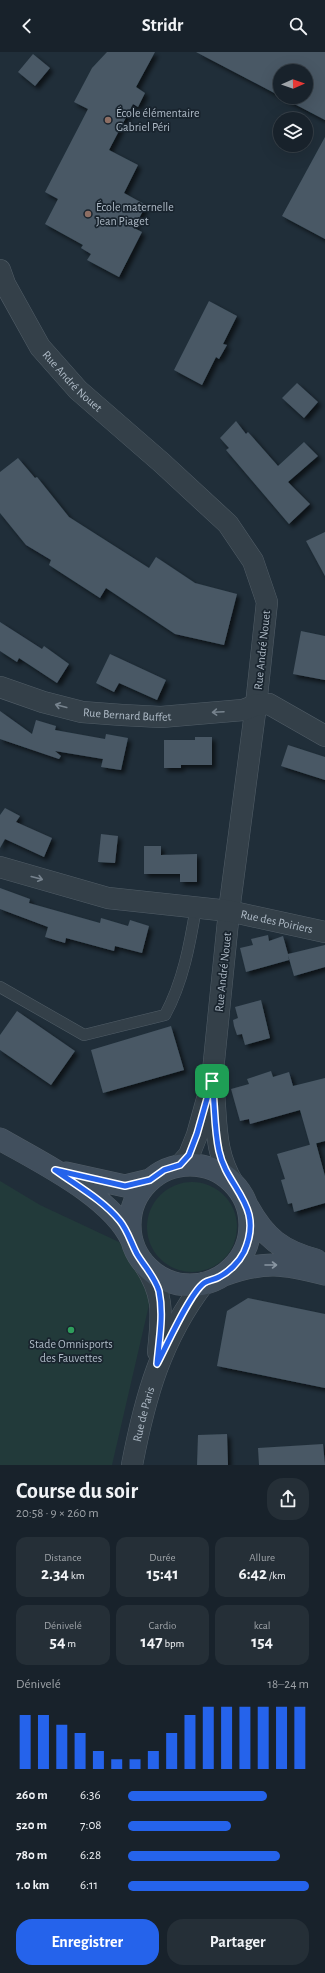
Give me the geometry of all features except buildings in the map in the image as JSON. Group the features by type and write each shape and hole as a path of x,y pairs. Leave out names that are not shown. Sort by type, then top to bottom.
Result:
{"main road":[{"path":"0,1139 55,1170 100,1202 115,1216 128,1234 137,1252 154,1273 170,1281 187,1285 212,1280 245,1268 262,1265 288,1265 325,1274"},
{"path":"137,1252 130,1227 132,1210 138,1194 150,1180 164,1170 180,1165 200,1165 218,1171 233,1183 254,1219 267,1236 274,1242 301,1256 325,1262"},
{"path":"55,1170 125,1186 150,1180"},
{"path":"212,1280 233,1266 243,1252 249,1236 249,1224 245,1202"}],"street":[{"name":"Rue André Nouet","path":"0,270 5,284 40,347 78,390 162,463 228,524 253,561 267,602 256,705 229,911 212,1081 197,1134 189,1155 180,1165"},
{"name":"Rue Bernard Buffet","path":"0,687 43,702 82,712 122,715 161,717 243,710 256,705"},
{"path":"256,705 268,704 325,736"},
{"path":"0,867 108,898 229,911"},
{"name":"Rue des Poiriers","path":"229,911 325,932"},
{"name":"Rue André Nouet","path":"212,1081 219,1150 224,1167 233,1183"},
{"name":"Rue de Paris","path":"132,1465 145,1406 157,1364 162,1320 158,1290 152,1276 137,1252"},
{"name":"Rue de Paris","path":"157,1364 185,1312 212,1280"}],"lane":[{"path":"0,986 84,1035 165,1015 176,996 191,936 196,907"}],"green space":[{"name":"Stade Omnisports des Fauvettes","path":"0,1181 40,1205 119,1242 152,1292 112,1465 0,1465"},
{"path":"192,1182 209,1185 224,1195 234,1210 237,1227 234,1244 224,1259 209,1269 192,1272 175,1269 160,1259 150,1244 147,1227 150,1210 160,1195 175,1185"}],"place":[{"name":"École élémentaire Gabriel Péri","path":"108,120"},
{"name":"École maternelle Jean Piaget","path":"88,214"},
{"name":"Stade Omnisports des Fauvettes","path":"71,1330"}],"route":[{"path":"212,1081 219,1150 224,1167 245,1202 250,1219 249,1236 243,1252 233,1266 220,1277 204,1283 185,1312 157,1364 162,1320 158,1290 152,1276 137,1253 120,1221 100,1202 55,1170 125,1186 150,1180 164,1170 180,1165 189,1155 197,1134 212,1081"}]}
